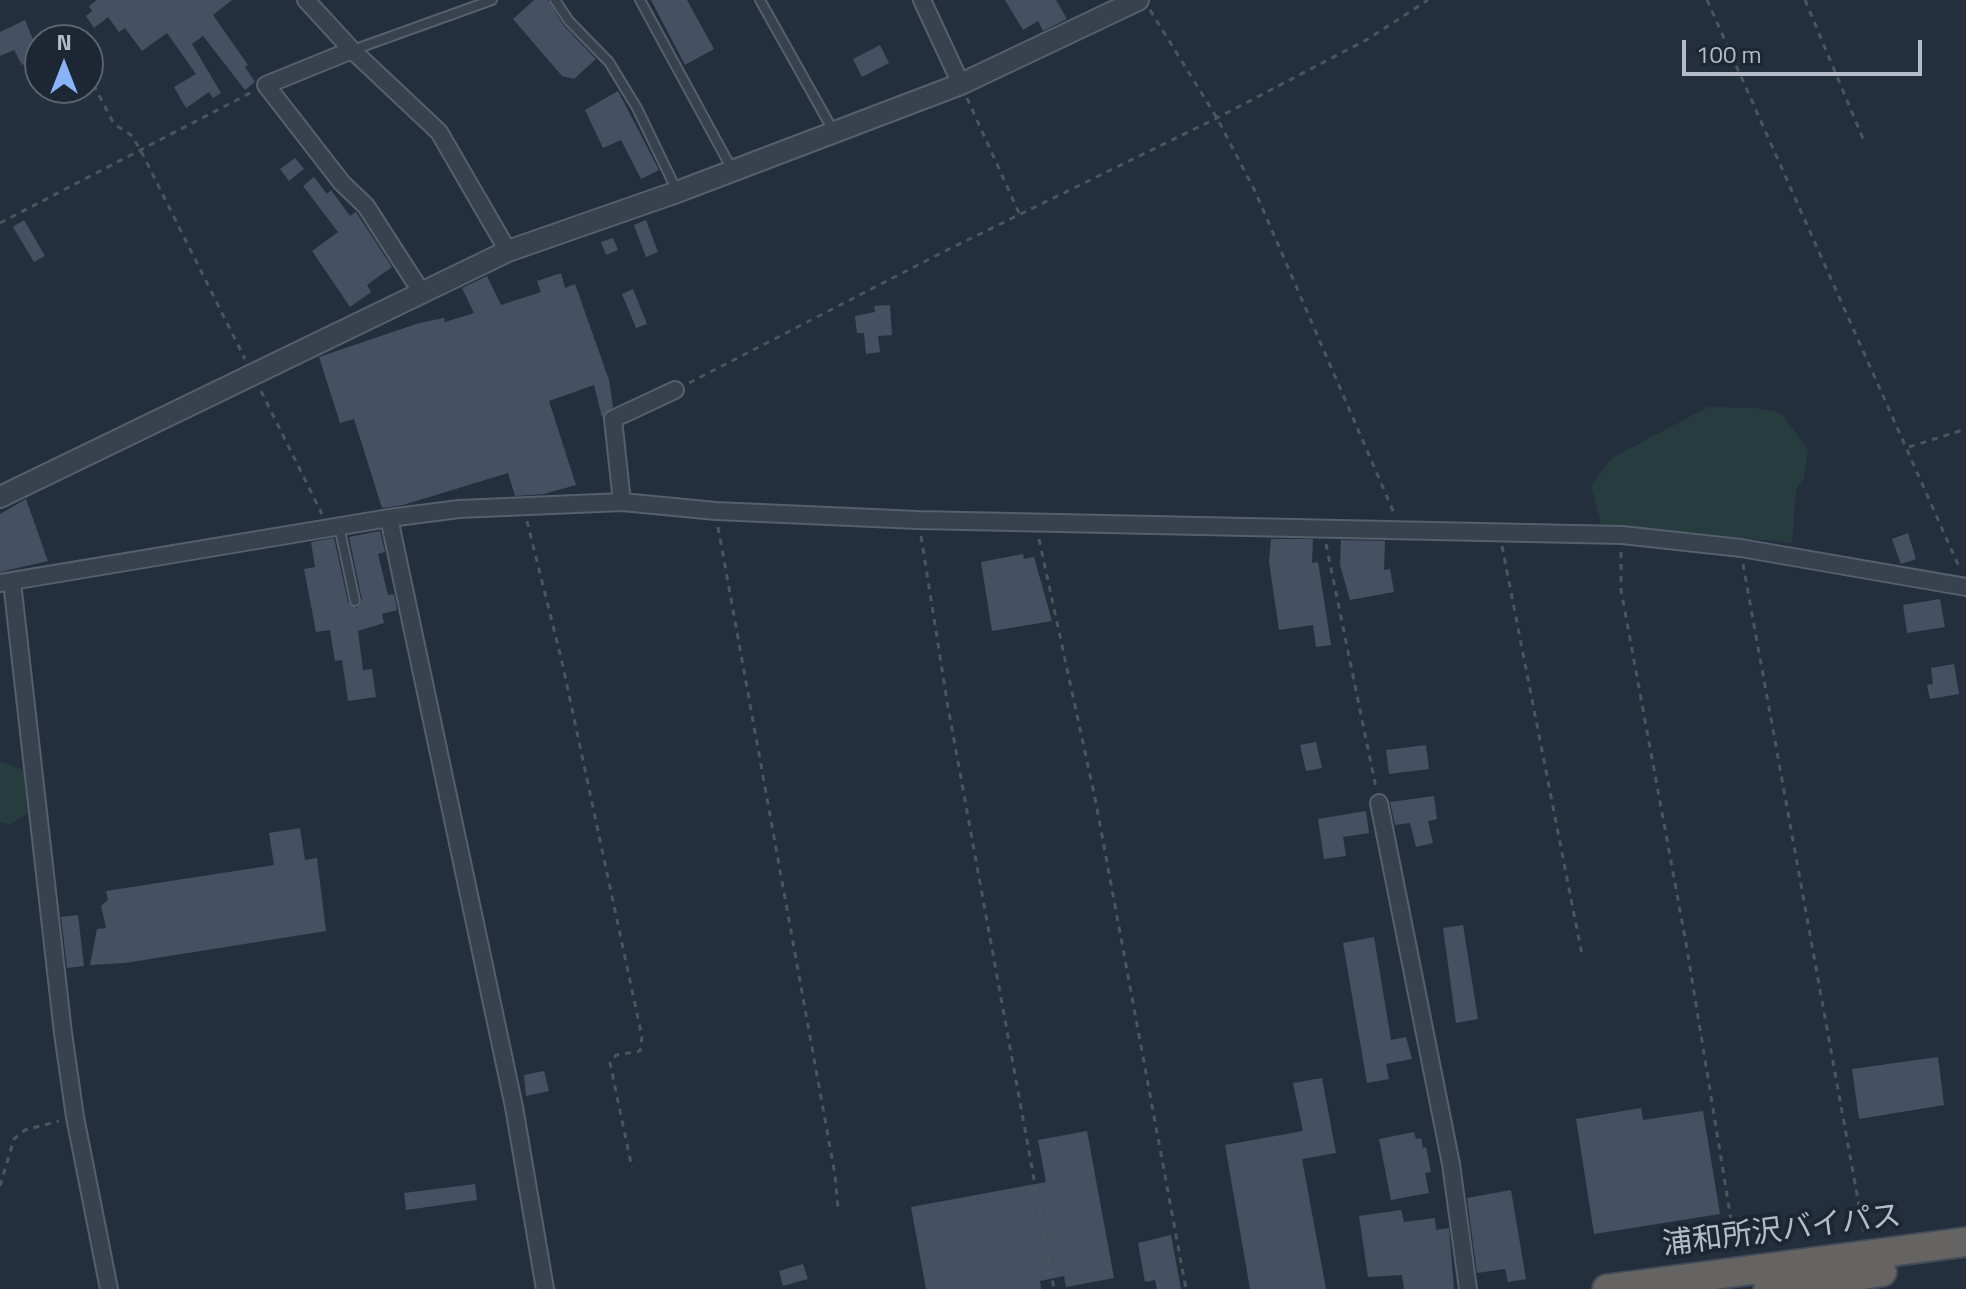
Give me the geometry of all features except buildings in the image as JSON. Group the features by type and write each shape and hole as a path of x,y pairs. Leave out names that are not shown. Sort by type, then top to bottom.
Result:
{"highway":[{"name":"浦和所沢バイパス","path":"1607,1289 1966,1242"},
{"name":"浦和所沢バイパス","path":"1768,1289 1966,1261"}],"street":[{"path":"306,0 352,50 439,132 508,251"},
{"path":"922,0 961,84"},
{"path":"0,497 508,251 677,192 961,84 1141,0"},
{"path":"352,50 266,85 342,183 366,206 422,293"},
{"path":"622,502 613,419 675,390"},
{"path":"109,1289 75,1117 6,582 389,518 523,506 622,502 716,511 918,520 1622,535 1741,548 1966,587"},
{"path":"389,518 514,1107 545,1289"},
{"path":"1379,803 1451,1164 1468,1289"}],"lane":[{"path":"352,50 492,0"},
{"path":"555,0 609,62 637,108 677,192"},
{"path":"640,0 733,171"},
{"path":"760,0 834,132"},
{"path":"334,527 355,601"}],"path":[{"path":"1141,0 1217,118 1267,217 1402,532"},
{"path":"675,390 1217,118 1368,39 1428,0"},
{"path":"1707,0 1960,570"},
{"path":"1805,0 1864,141"},
{"path":"961,84 1020,215"},
{"path":"0,223 266,85"},
{"path":"104,104 114,124 131,135 140,149 252,373 334,527"},
{"path":"1908,447 1966,429"},
{"path":"523,506 566,677 642,1037 640,1051 616,1055 610,1063 632,1168"},
{"path":"716,511 730,605 835,1175 838,1208"},
{"path":"918,520 948,707 1054,1289"},
{"path":"1035,523 1096,803 1186,1289"},
{"path":"1323,529 1379,803"},
{"path":"1500,533 1582,955"},
{"path":"1622,535 1621,590 1686,943 1739,1270"},
{"path":"1741,548 1868,1255"},
{"path":"0,1186 14,1139 25,1130 75,1117"}],"green space":[{"path":"1708,407 1757,408 1781,413 1808,449 1804,478 1796,489 1792,543 1601,524 1591,485 1612,458"},
{"path":"0,761 24,770 28,813 10,825 0,822"}]}
